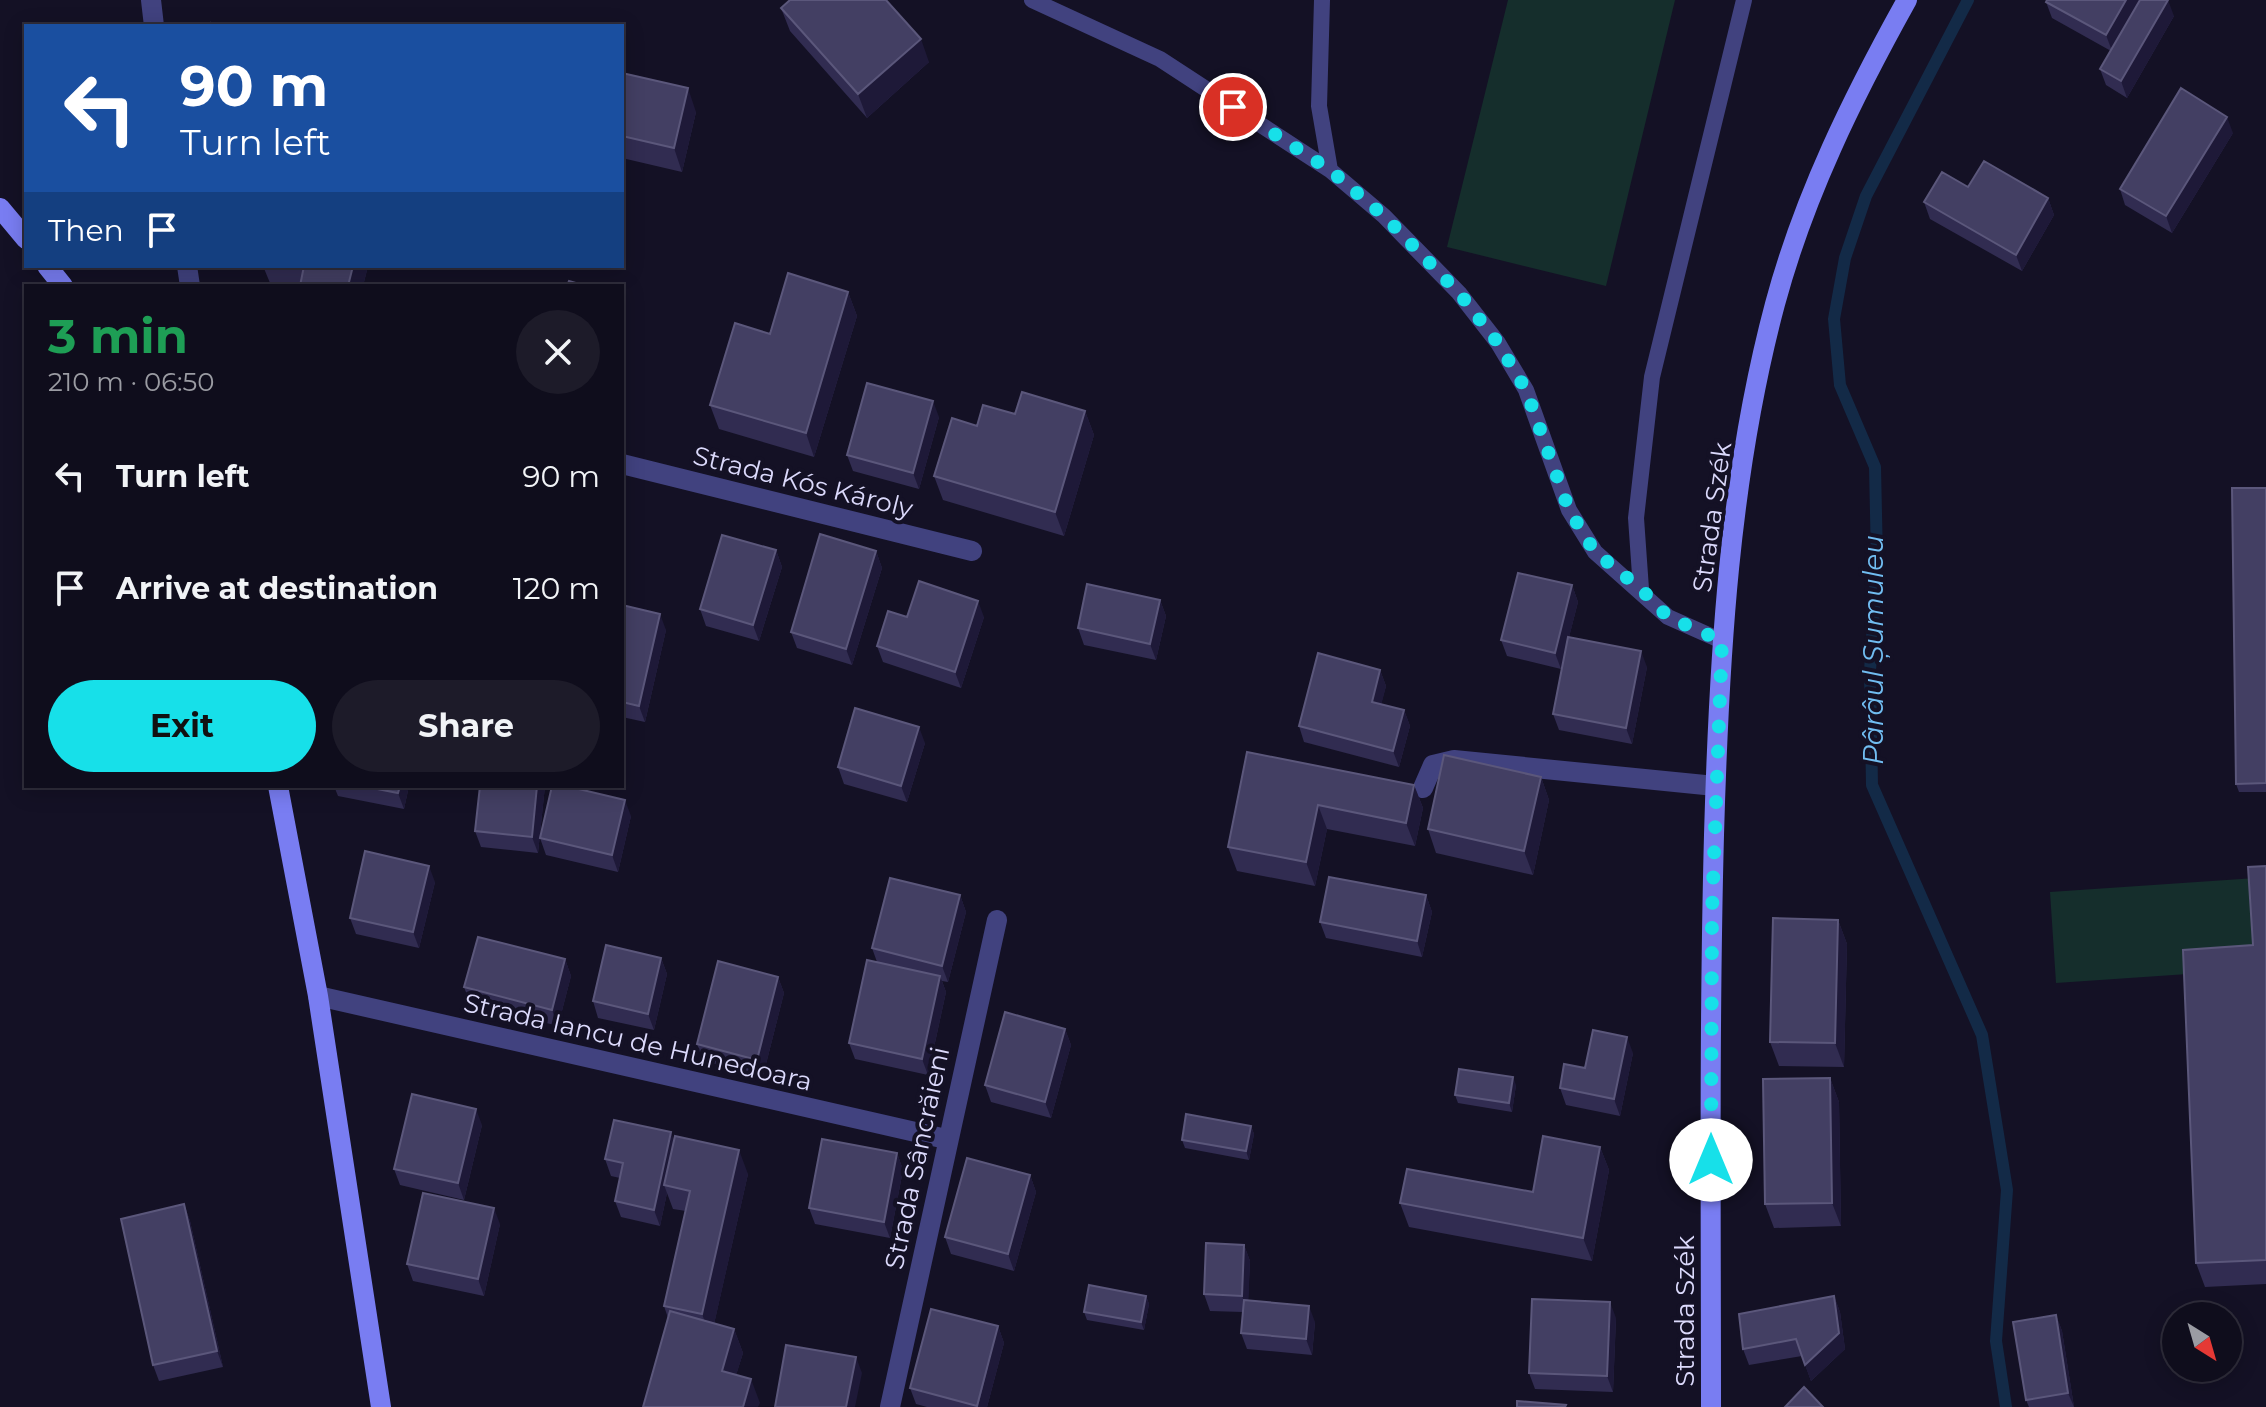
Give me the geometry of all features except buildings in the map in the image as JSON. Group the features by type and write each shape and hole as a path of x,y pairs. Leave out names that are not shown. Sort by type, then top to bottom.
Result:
{"street":[{"path":"151,0 154,24"},
{"name":"Strada Szék","path":"1711,1407 1715,786 1722,641 1738,495 1775,306 1827,158 1857,91 1907,0"},
{"path":"0,208 24,237"},
{"path":"49,268 61,284"},
{"name":"Strada Kós Károly","path":"624,464 972,551"},
{"path":"1423,788 1433,765 1454,760 1715,786"},
{"path":"278,788 318,996 381,1407"},
{"name":"Strada Sâncrăieni","path":"890,1407 946,1139 997,920"},
{"name":"Strada Iancu de Hunedoara","path":"318,996 946,1139"}],"lane":[{"path":"1032,0 1160,59 1330,170 1384,216 1459,293 1498,343 1526,390 1569,510 1595,552 1641,589 1668,617 1722,641"},
{"path":"1322,0 1319,106 1330,170"},
{"path":"1641,589 1636,518 1652,377 1744,0"}],"green space":[{"path":"1508,0 1675,0 1606,286 1447,247"},
{"path":"2256,878 2261,969 2056,983 2050,892"}],"waterway":[{"name":"Pârâul Șumuleu","path":"1968,0 1866,196 1845,258 1834,319 1840,385 1875,467 1877,560 1870,671 1872,785 1982,1035 2007,1190 1996,1341 2006,1407"}],"route":[{"path":"1233,107 1330,170 1384,216 1459,293 1498,343 1526,390 1569,510 1595,552 1641,589 1668,617 1722,641 1712,912 1711,1160"}]}
